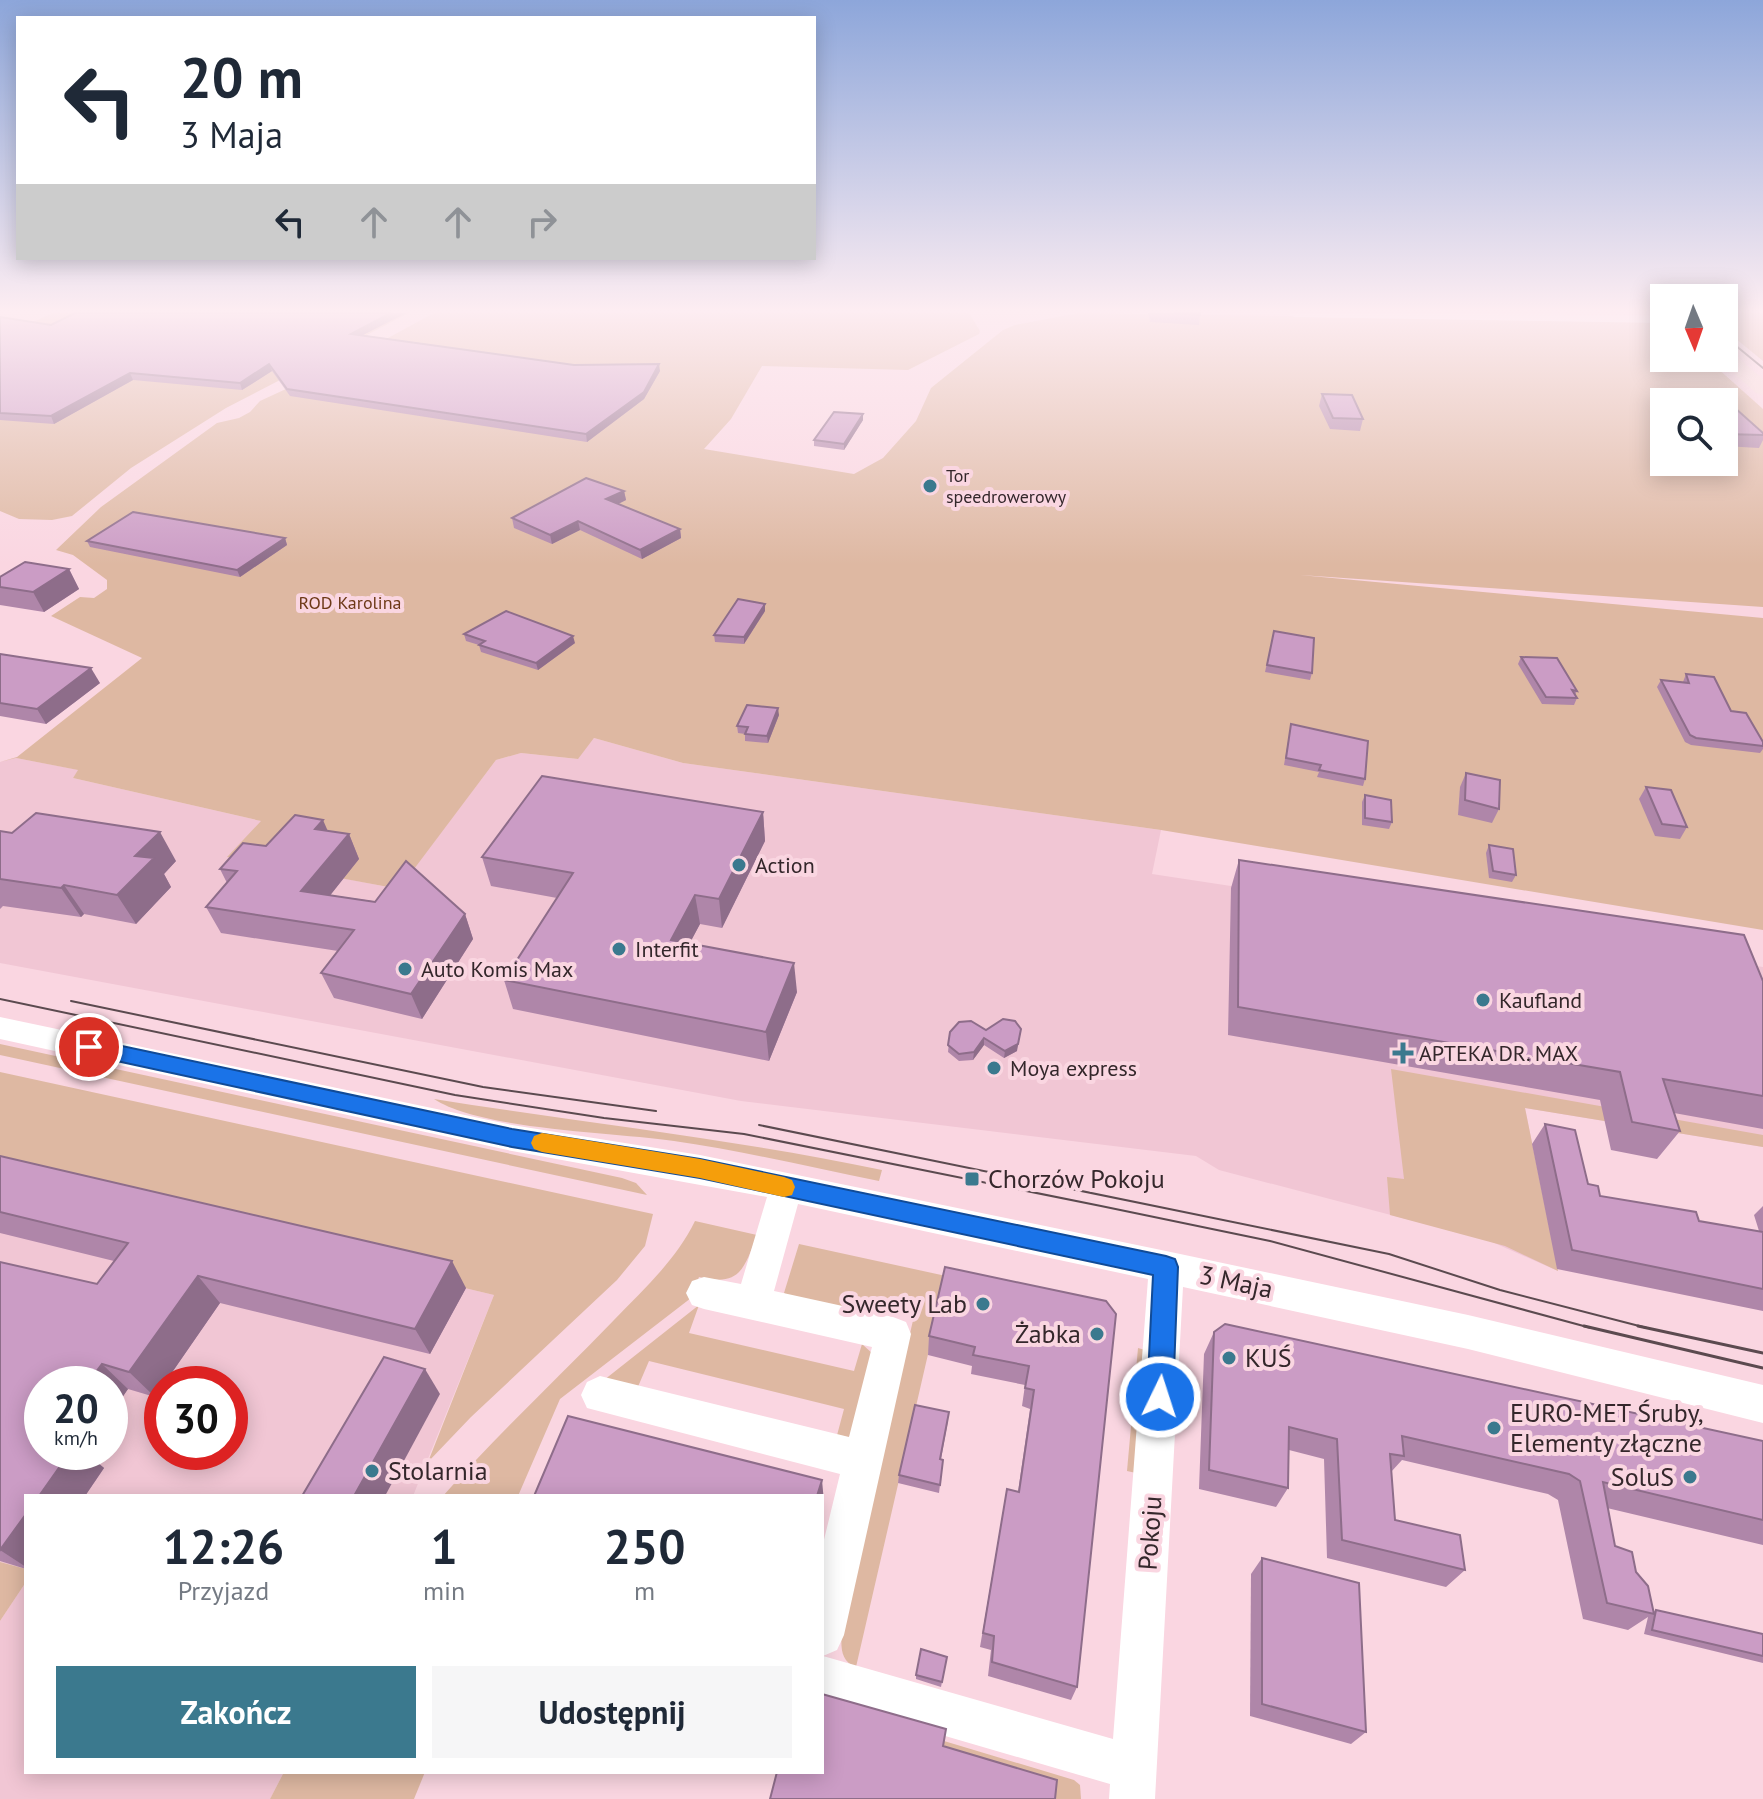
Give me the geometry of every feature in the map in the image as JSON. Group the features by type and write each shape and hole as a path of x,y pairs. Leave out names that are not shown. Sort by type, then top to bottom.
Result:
{"street":[{"name":"3 Maja","path":"0,1028 512,1138 700,1169 1166,1267 1468,1332 1763,1404"},
{"path":"753,1303 786,1188"},
{"name":"Pokoju","path":"1132,1784 1162,1366 1166,1267"},
{"path":"704,1293 893,1334 824,1626"},
{"path":"600,1395 863,1460"},
{"path":"824,1679 1132,1784"}],"shaded area":[{"path":"594,738 683,763 1161,830 1152,874 1763,967 1763,1147 1525,1108 1558,1271 1490,1241 1219,1170 1196,1156 741,1101 0,963 0,762 16,758 79,770 73,778 262,821 228,856 398,889 496,760 521,753 577,759"},
{"path":"0,1177 494,1295 414,1494 24,1494 24,1568 0,1562"},
{"path":"24,1585 24,1774 283,1774 270,1799 0,1799 0,1621"}],"green space":[{"path":"0,397 247,397 131,468 72,516 52,520 19,519 0,511"},
{"name":"ROD Karolina","path":"269,397 744,397 731,419 704,449 854,474 883,458 916,421 927,397 1650,397 1650,476 1738,476 1738,397 1750,397 1763,409 1763,607 1300,575 1763,618 1763,930 1161,830 683,763 594,738 578,759 521,753 496,760 399,889 227,857 261,821 73,778 78,770 16,758 0,762 17,757 142,658 51,616 80,597 94,598 107,589 107,580 73,555 56,550 101,507 217,423 250,412"},
{"path":"0,1044 622,1178 636,1183 647,1195 0,1055"},
{"path":"1391,1069 1763,1135 1763,1147 1525,1108 1558,1271 1505,1246 1390,1215 1387,1177 1404,1179"},
{"path":"0,1072 653,1214 645,1246 617,1280 471,1417 428,1462 494,1295 0,1177"},
{"path":"434,1099 715,1140 882,1170 879,1181 700,1145 515,1124 455,1109"},
{"path":"695,1221 757,1235 744,1266 732,1277 699,1277 691,1298 560,1399 519,1494 445,1494 648,1285"},
{"path":"799,1244 946,1276 856,1667 844,1656 842,1629 917,1303 890,1296 884,1320 791,1298 784,1293"},
{"path":"699,1305 689,1333 854,1371 862,1344 873,1354 853,1434 836,1439 844,1409 649,1361 637,1389 585,1395"},
{"path":"1138,1348 1145,1350 1136,1473 1127,1471"},
{"path":"0,1562 24,1568 24,1585 0,1621"},
{"path":"944,1741 1074,1780 1080,1785 1081,1799 1050,1799 941,1758"},
{"path":"283,1774 424,1774 414,1799 270,1799"}],"building":[{"path":"0,397 86,397 51,416 0,413"},
{"path":"340,397 637,397 586,434"},
{"path":"1323,397 1353,397 1363,419 1333,418"},
{"path":"1738,411 1763,433 1738,434"},
{"path":"834,412 863,414 844,444 814,440"},
{"path":"586,478 624,491 606,499 680,529 640,550 578,521 550,535 512,518"},
{"path":"133,512 285,538 237,570 87,541"},
{"path":"25,562 69,569 33,592 0,587 0,577"},
{"path":"738,599 765,604 744,637 714,635"},
{"path":"506,611 573,636 536,663 479,645 485,641 464,634"},
{"path":"1274,631 1314,638 1312,673 1267,665"},
{"path":"0,654 91,668 37,709 0,703"},
{"path":"1521,657 1557,658 1577,691 1572,690 1577,698 1546,697"},
{"path":"1686,674 1714,677 1731,711 1746,713 1763,746 1690,735 1661,680 1689,683"},
{"path":"747,705 778,708 767,736 745,734 748,727 737,726"},
{"path":"1291,724 1368,741 1365,779 1319,770 1321,765 1286,758"},
{"path":"1466,773 1500,780 1499,809 1465,800"},
{"name":"Interfit","path":"542,776 763,812 719,899 695,895 671,940 794,963 766,1032 504,980 573,873 482,857"},
{"path":"1646,787 1671,790 1687,827 1662,824"},
{"path":"1365,795 1391,800 1392,822 1365,818"},
{"path":"36,813 160,832 135,856 154,858 117,895 64,885 61,888 0,879 0,831 12,833"},
{"path":"295,815 323,820 315,829 349,834 301,891 375,902 406,861 465,914 411,994 321,973 354,930 206,907 237,871 220,869 243,843 266,846"},
{"path":"1489,845 1513,849 1516,875 1493,871"},
{"name":"Kaufland","path":"1239,860 1744,935 1763,981 1763,1096 1663,1079 1680,1131 1632,1122 1620,1072 1238,1007"},
{"path":"1003,1019 1015,1021 1021,1029 1018,1044 1005,1051 984,1038 974,1052 959,1054 948,1045 950,1032 959,1022 971,1021 986,1030"},
{"path":"1545,1124 1575,1130 1588,1184 1598,1186 1600,1196 1696,1212 1699,1221 1763,1232 1763,1289 1572,1250"},
{"path":"0,1156 452,1261 415,1329 198,1276 129,1372 128,1366 102,1364 24,1366 24,1470 57,1470 40,1494 24,1494 24,1517 0,1550 0,1262 97,1284 128,1243 0,1212"},
{"path":"945,1267 1106,1301 1116,1314 1077,1687 992,1662 994,1636 983,1633 1007,1489 1019,1492 1034,1390 1025,1388 1029,1366 973,1355 975,1347 929,1336"},
{"path":"1225,1324 1763,1441 1763,1520 1603,1482 1615,1546 1632,1552 1636,1572 1648,1586 1654,1614 1607,1603 1580,1481 1569,1474 1402,1436 1404,1456 1390,1454 1395,1520 1460,1535 1465,1570 1342,1540 1337,1439 1289,1427 1288,1488 1209,1470 1214,1332"},
{"path":"384,1357 425,1369 355,1494 303,1494"},
{"path":"915,1405 949,1412 940,1459 943,1460 940,1485 899,1475"},
{"path":"568,1416 822,1480 818,1494 535,1494"},
{"path":"1262,1558 1359,1583 1366,1732 1262,1704"},
{"path":"1656,1610 1763,1634 1763,1656 1652,1630"},
{"path":"921,1649 947,1657 942,1682 916,1675"},
{"path":"824,1695 946,1729 943,1746 1057,1780 1055,1799 770,1799 776,1774 824,1774"}],"tram line":[{"path":"0,999 455,1095 604,1118 744,1134 1101,1206 1270,1241 1591,1328"},
{"path":"71,1001 483,1087 656,1111"},
{"path":"759,1125 1389,1254 1500,1290 1646,1328"},
{"path":"1584,1326 1763,1368"},
{"path":"1638,1326 1646,1328"},
{"path":"1646,1328 1763,1353"}],"slow traffic":[{"path":"542,1143 700,1169 784,1187"}],"place":[{"name":"Tor speedrowerowy","path":"930,486"},
{"name":"Action","path":"739,865"},
{"name":"Interfit","path":"619,949"},
{"name":"Auto Komis Max","path":"405,969"},
{"name":"Kaufland","path":"1483,1000"},
{"name":"APTEKA DR. MAX","path":"1403,1053"},
{"name":"Moya express","path":"994,1068"},
{"name":"Chorzów Pokoju","path":"972,1179"},
{"name":"Sweety Lab","path":"983,1304"},
{"name":"Żabka","path":"1097,1334"},
{"name":"KUŚ","path":"1229,1358"},
{"name":"EURO-MET Śruby, Elementy złączne","path":"1494,1428"},
{"name":"Stolarnia","path":"372,1471"},
{"name":"SoluS","path":"1690,1477"}],"route":[{"path":"89,1047 512,1138 700,1169 1166,1267 1160,1397"}]}
